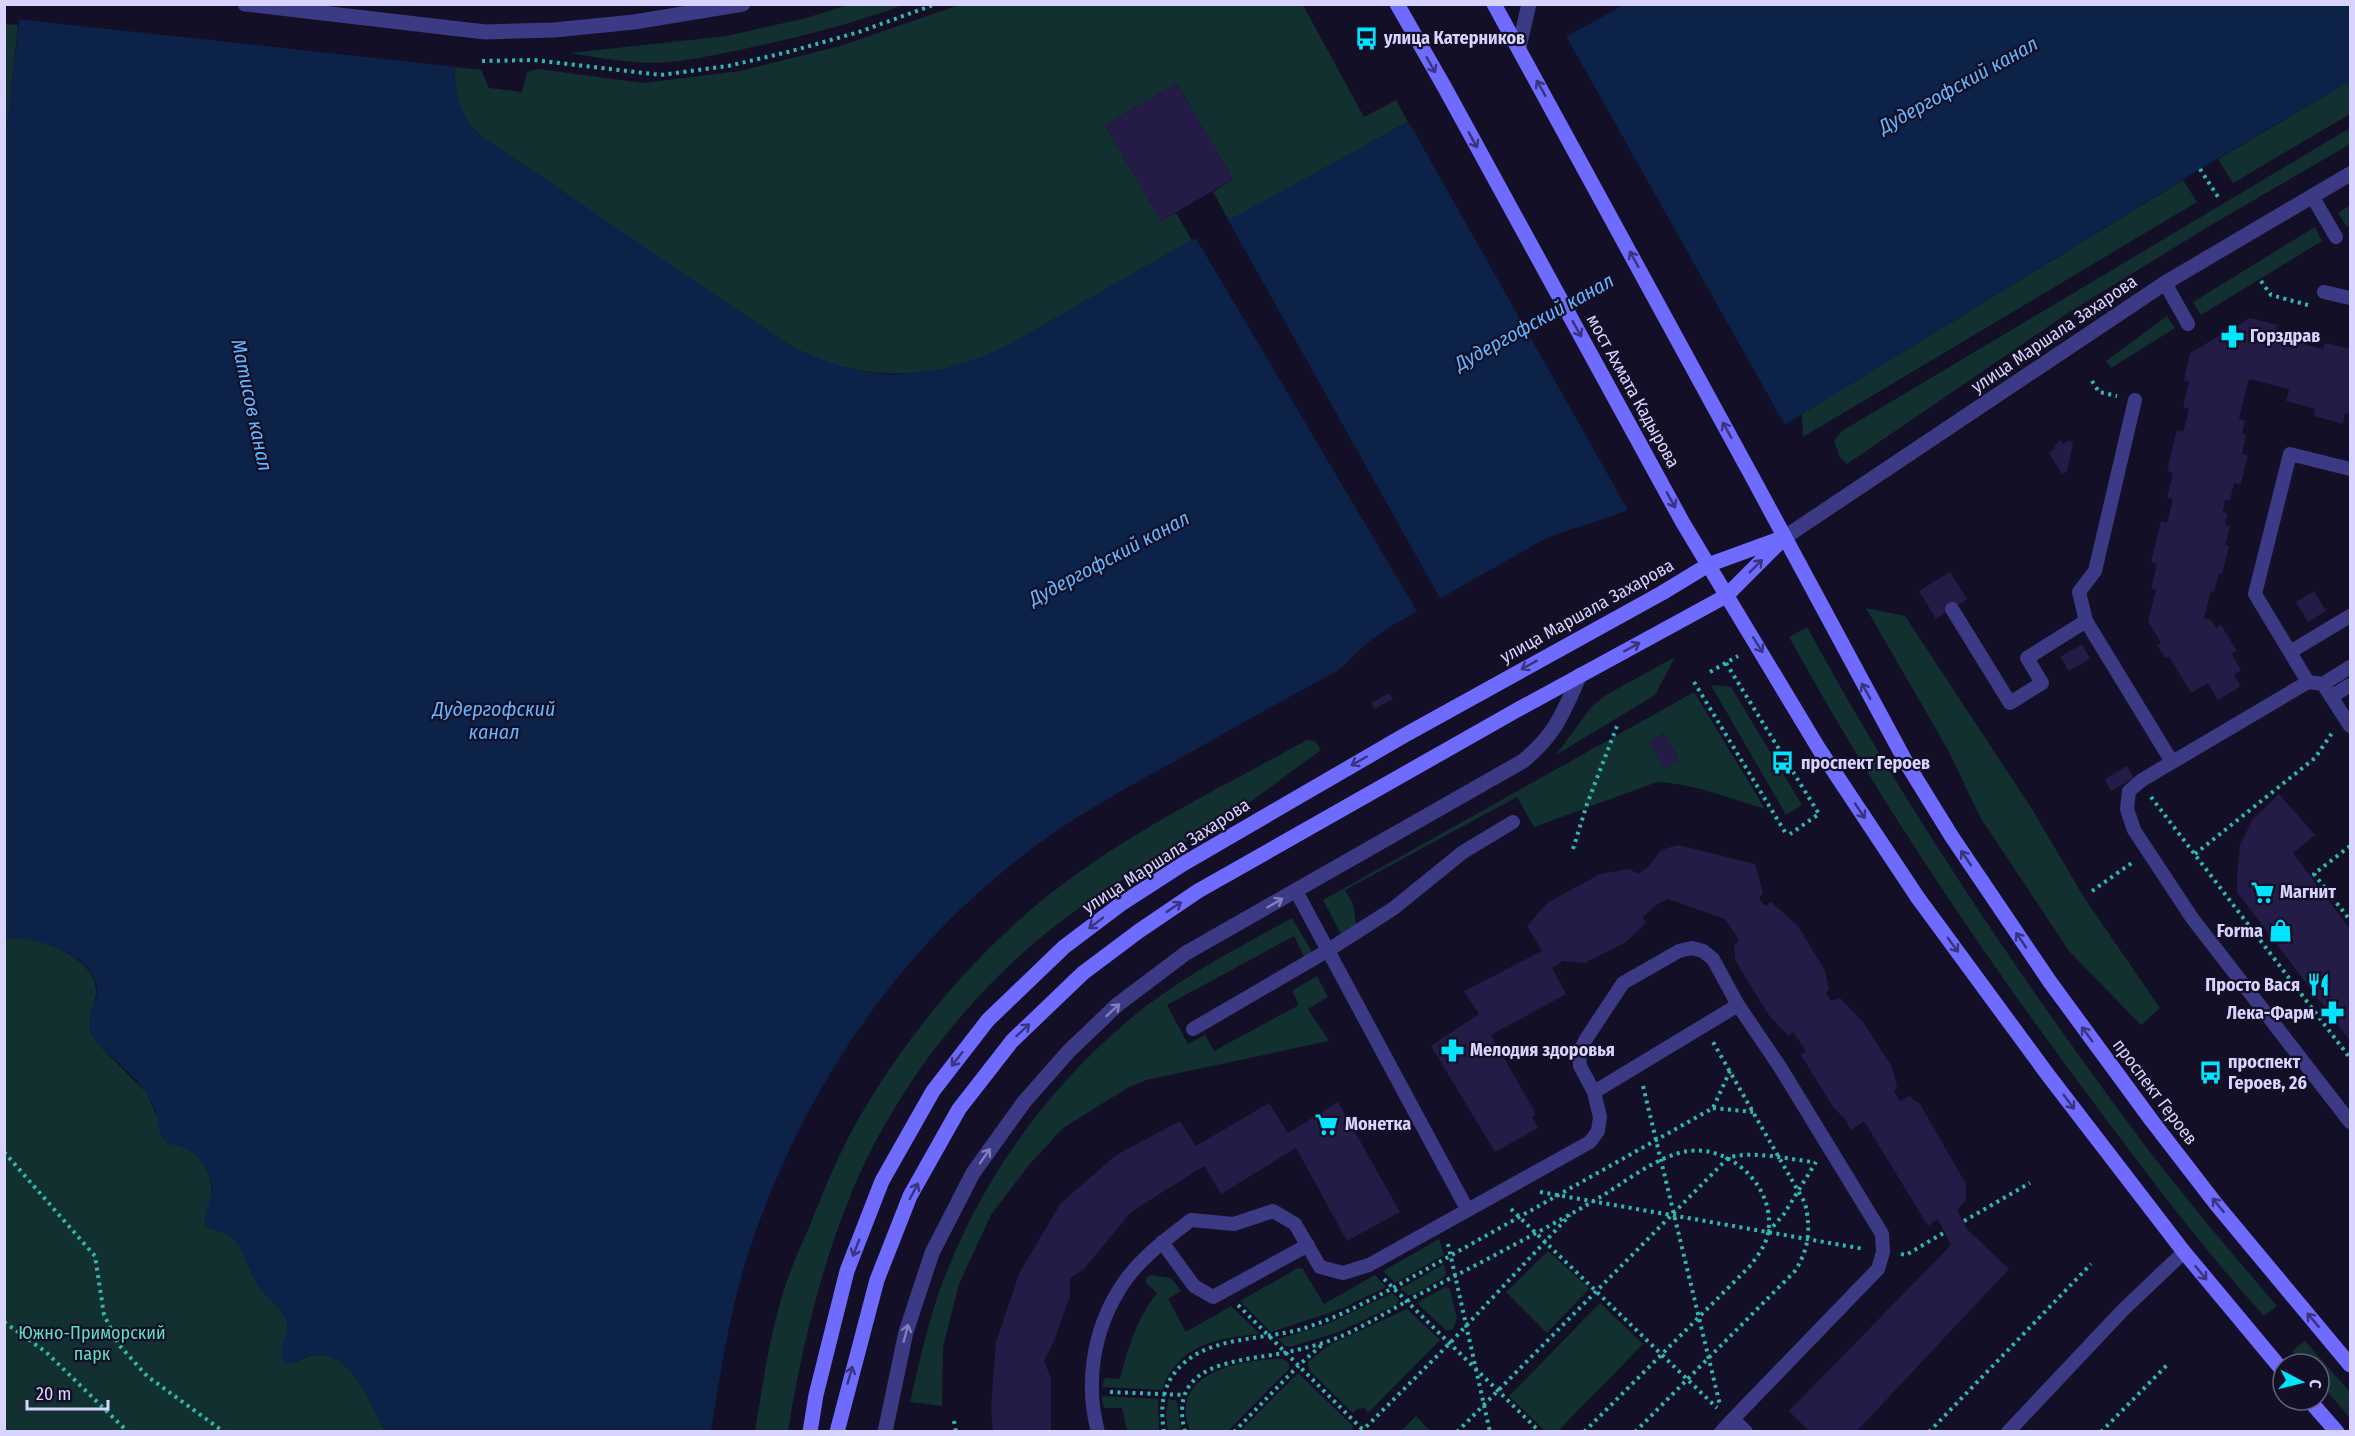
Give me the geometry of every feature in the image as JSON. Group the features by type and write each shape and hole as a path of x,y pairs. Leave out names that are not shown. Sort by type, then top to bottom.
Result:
{"street":[{"path":"245,4 485,32 566,29 634,22 743,4"},
{"name":"мост Ахмата Кадырова","path":"1397,4 1708,565"},
{"path":"1494,4 1519,47"},
{"path":"1519,47 1529,4"},
{"name":"проспект Героев","path":"1519,47 1906,764 1952,837 2050,982 2114,1071 2216,1204 2350,1365"},
{"name":"улица Маршала Захарова","path":"837,1431 843,1400 877,1280 910,1196 959,1109 1012,1041 1083,973 1198,891 1580,675 1726,596 1785,537 2164,284 2350,174"},
{"name":"улица Маршала Захарова","path":"810,1431 816,1395 847,1271 882,1181 933,1091 988,1020 1064,947 1121,904 1183,864 1404,735 1662,593 1708,565 1785,537"},
{"path":"1708,565 1819,749 1918,898 2048,1075 2184,1252 2271,1357"},
{"path":"885,1431 906,1332 932,1253 973,1173 1024,1102 1068,1052 1117,1005 1186,953 1523,761 1543,745 1558,725 1580,675"},
{"path":"2320,1412 2337,1431"}],"lane":[{"path":"2312,196 2336,237"},
{"path":"2164,284 2188,324"},
{"path":"2324,292 2350,298"},
{"path":"2135,400 2095,571 2079,592 2086,621 2172,762"},
{"path":"2308,682 2255,594 2290,454 2350,467"},
{"path":"1952,609 2010,703 2042,683 2027,658 2086,621"},
{"path":"2290,652 2350,616"},
{"path":"2350,667 2323,684 2308,682 2142,780 2129,791 2127,808 2134,830 2192,918 2350,1122"},
{"path":"2323,684 2347,721"},
{"path":"2331,697 2350,685"},
{"path":"1193,1029 1327,951 1394,908 1463,852 1513,822"},
{"path":"1296,891 1467,1209"},
{"path":"1098,1431 1091,1407 1094,1354 1103,1324 1115,1298 1139,1264 1162,1242 1191,1220 1234,1224 1273,1211 1295,1224 1320,1267 1343,1273 1369,1265 1590,1142 1598,1131 1599,1117 1594,1092 1580,1066 1579,1052 1623,983 1678,951 1692,948 1703,951 1713,959 1738,1005 1780,1066 1882,1234 1884,1252 1878,1269 1721,1431"},
{"path":"1594,1092 1738,1005"},
{"path":"1162,1242 1194,1286 1213,1298 1308,1245"},
{"path":"2008,1431 2123,1310 2184,1252"},
{"path":"1733,1419 1746,1431"}],"path":[{"path":"482,61 534,60 661,75 728,66 788,52 859,32 936,4"},
{"path":"2200,169 2220,200"},
{"path":"2261,281 2271,295 2316,307"},
{"path":"2092,381 2099,392 2135,400"},
{"path":"1710,672 1742,654"},
{"path":"1694,682 1787,833 1819,814 1726,663"},
{"path":"2195,854 2315,758 2347,721"},
{"path":"1573,849 1587,804 1617,726"},
{"path":"2146,791 2350,1058"},
{"path":"2350,846 2314,874 2350,920"},
{"path":"2092,891 2148,851"},
{"path":"1635,1431 1795,1271 1804,1257 1809,1240 1810,1223 1805,1203 1704,1025"},
{"path":"1495,1194 1722,1413 1638,1065"},
{"path":"1713,1108 1730,1071"},
{"path":"1164,1431 1161,1416 1164,1394 1179,1366 1194,1353 1234,1342 1269,1337 1304,1328 1351,1310 1713,1108 1753,1112"},
{"path":"1185,1431 1181,1417 1184,1395 1194,1380 1211,1368 1233,1361 1284,1353 1326,1341 1358,1328 1591,1202 1661,1160 1680,1152 1698,1150 1714,1152 1744,1168 1757,1184 1764,1198 1768,1215 1768,1233"},
{"path":"1584,1431 1751,1265 1761,1251 1768,1233 1784,1214 1816,1162 1832,1151"},
{"path":"4,1152 95,1256 104,1315 119,1346 147,1376 224,1431"},
{"path":"1457,1431 1596,1290 1674,1215 1728,1158 1737,1155 1816,1162"},
{"path":"1964,1221 2030,1183"},
{"path":"1510,1186 1768,1233 1906,1255 1945,1232"},
{"path":"1224,1291 1363,1431 1450,1343 1572,1212"},
{"path":"1442,1223 1456,1275 1490,1431"},
{"path":"1929,1431 2091,1264"},
{"path":"1369,1265 1476,1366 1540,1431"},
{"path":"4,1322 46,1352 128,1431"},
{"path":"1234,1431 1326,1341"},
{"path":"2101,1431 2167,1365"},
{"path":"1092,1392 1184,1395"},
{"path":"954,1421 956,1431"}],"green space":[{"path":"851,4 903,5 801,36 688,60 646,63 570,53 727,36 806,18"},
{"path":"959,5 1303,5 1364,117 1396,100 1408,122 1229,221 1213,192 1233,179 1177,83 1105,125 1161,221 1176,213 1192,240 992,353 939,370 886,373 833,364 782,341 481,136 463,113 455,87 455,67 481,70 489,88 522,92 527,72 538,69 643,83 740,71 840,46"},
{"path":"5,24 18,25 5,148"},
{"path":"2350,81 2350,114 2233,183 2218,159"},
{"path":"2350,128 2350,144 2211,225 2068,313 1847,464 1840,457 1834,441 1842,431"},
{"path":"2183,180 2197,202 1803,437 1802,414"},
{"path":"2350,205 2350,225 2347,227 2338,213"},
{"path":"2315,227 2322,241 2201,315 2193,302"},
{"path":"2167,316 2175,328 2111,368 2106,361"},
{"path":"1866,608 1905,616 2032,809 2085,899 2160,1008 2141,1025 2069,951 1980,817 1948,750"},
{"path":"1807,627 1916,814 2036,995 2158,1162 2277,1306 2264,1316 2202,1244 2105,1118 1961,918 1857,755 1789,637"},
{"path":"1675,657 1655,695 1556,755 1592,706 1606,695"},
{"path":"1711,685 1731,687 1802,805 1786,815"},
{"path":"1694,692 1765,809 1698,789 1657,782 1534,827 1517,797 1345,890 1353,904 1357,931 1345,937 1341,934 1323,900","holes":["1664,733 1679,760 1664,768 1649,742"]},
{"path":"1307,740 1315,741 1321,750 1234,813 1118,882 1078,909 1026,950 965,1011 912,1080 889,1117 851,1194 830,1252 813,1311 788,1431 755,1431 776,1319 786,1283 830,1175 876,1090 927,1018 955,984 1017,922 1085,868 1166,817"},
{"path":"1292,918 1311,950 1311,954 1305,959 1294,936 1167,1005 1188,1044 1205,1035 1214,1051 1299,1005 1292,991 1317,976 1328,997 1308,1009 1329,1041 1146,1080 1129,1087 1063,1128 1028,1166 991,1215 959,1284 943,1347 942,1406 910,1402 933,1309 959,1243 996,1173 1041,1109 1094,1051 1142,1009 1204,967"},
{"name":"Южно-Приморский парк","path":"23,937 45,943 70,954 89,971 96,992 90,1017 92,1035 96,1042 147,1093 168,1143 189,1150 204,1164 212,1190 205,1217 206,1226 232,1237 244,1254 262,1291 282,1312 288,1329 283,1345 292,1363 319,1355 331,1357 342,1363 360,1384 386,1431 5,1432 4,938"},
{"path":"1439,1239 1444,1255 1395,1283 1383,1271"},
{"path":"1548,1251 1588,1287 1588,1290 1547,1333 1506,1292"},
{"path":"1444,1264 1446,1274 1443,1278 1412,1295 1400,1289"},
{"path":"1298,1268 1303,1269 1324,1304 1375,1275 1386,1287 1341,1309 1271,1332 1240,1301"},
{"path":"1150,1275 1171,1278 1181,1291 1168,1299 1186,1332 1231,1306 1260,1334 1214,1341 1201,1346 1178,1362 1162,1390 1102,1387 1105,1378 1120,1379 1139,1323 1157,1293 1146,1283 1146,1278"},
{"path":"1446,1287 1450,1289 1457,1318 1453,1329 1447,1331 1418,1304 1421,1300"},
{"path":"1393,1293 1399,1300 1396,1305 1336,1333 1290,1347 1278,1339 1327,1324"},
{"path":"1600,1303 1643,1344 1558,1431 1545,1431 1509,1396"},
{"path":"1407,1309 1440,1340 1368,1413 1365,1408 1357,1409 1353,1413 1309,1370 1308,1362 1329,1345"},
{"path":"2305,1341 2315,1352 2293,1352"},
{"path":"1283,1359 1289,1363 1289,1369 1228,1431 1190,1431 1186,1411 1189,1395 1198,1383 1212,1373 1229,1366"},
{"path":"2331,1370 2350,1392 2350,1418 2331,1396"},
{"path":"1298,1373 1354,1427 1350,1431 1240,1431"},
{"path":"1102,1396 1158,1399 1159,1431 1127,1431 1122,1408 1105,1408"},
{"path":"1168,1399 1177,1401 1181,1431 1168,1431 1166,1416"},
{"path":"1416,1416 1430,1431 1401,1431"}],"water":[{"name":"Дудергофский канал","path":"21,5 458,5 454,58 456,91 469,122 481,136 795,349 837,365 893,375 943,369 994,353 1192,240 1624,5 2350,5 2350,81 2200,169 1791,421 1630,509 1543,540 1386,629 1367,643 1339,670 1104,801 1058,830 1005,870 956,914 911,962 870,1014 833,1068 801,1126 773,1186 743,1270 727,1339 711,1431 386,1431 361,1385 344,1365 333,1358 321,1355 312,1355 285,1363 281,1354 287,1324 282,1312 256,1283 243,1253 232,1237 206,1226 205,1220 212,1188 205,1166 188,1149 170,1144 163,1138 154,1107 143,1088 96,1042 90,1025 97,991 91,972 83,963 58,948 30,940 5,938 4,148"}],"pier":[{"path":"18,4 461,4 458,67 16,19"},
{"path":"1565,34 1786,427 1629,512 1407,119"},
{"path":"1227,218 1441,600 1418,613 1194,235"}],"building":[{"path":"1177,83 1233,179 1161,221 1105,125"},
{"path":"2250,318 2277,325 2276,331 2301,337 2300,343 2323,349 2325,343 2350,349 2350,414 2345,413 2343,424 2314,416 2315,409 2286,401 2289,389 2249,379 2239,419 2245,421 2242,433 2246,435 2242,454 2248,455 2241,484 2234,483 2230,501 2225,500 2223,512 2228,513 2225,525 2230,526 2225,545 2229,546 2222,574 2219,574 2214,592 2211,591 2204,618 2211,620 2216,628 2221,625 2237,651 2232,654 2241,670 2234,675 2241,686 2218,700 2208,683 2191,693 2169,656 2165,658 2157,645 2161,643 2148,621 2156,590 2151,589 2157,564 2151,562 2161,521 2167,523 2173,499 2167,498 2173,473 2167,471 2177,430 2183,432 2189,409 2183,407 2189,382 2184,380 2190,353"},
{"path":"2061,440 2063,444 2070,440 2073,444 2067,471 2062,474 2049,453"},
{"path":"1950,572 1967,599 1936,619 1919,591"},
{"path":"2314,591 2326,611 2308,622 2296,602"},
{"path":"2082,644 2090,659 2069,671 2060,657"},
{"path":"1389,693 1393,699 1374,709 1371,703"},
{"path":"1664,733 1679,760 1664,769 1649,742"},
{"path":"2127,766 2134,778 2111,791 2105,779"},
{"path":"2279,794 2315,835 2293,853 2350,929 2350,1041 2237,892 2240,845 2253,819"},
{"path":"1678,845 1755,864 1763,893 1759,898 1765,906 1771,902 1798,926 1825,971 1829,989 1826,993 1831,1001 1840,998 1863,1022 1892,1067 1897,1087 1894,1091 1900,1101 1909,1096 1920,1104 1966,1184 1966,1200 1957,1210 1967,1229 2009,1269 1856,1432 1810,1432 1789,1411 1951,1245 1938,1219 1928,1226 1864,1121 1851,1130 1845,1119 1833,1107 1801,1055 1806,1051 1793,1032 1788,1036 1768,1014 1735,960 1734,945 1739,940 1725,919 1668,899 1657,904 1643,917 1646,923 1626,942 1585,963 1563,961 1552,968 1566,994 1491,1035 1536,1114 1532,1117 1538,1128 1495,1152 1431,1046 1479,1014 1464,991 1542,951 1527,926 1547,903 1600,874 1629,869 1639,874 1649,866 1661,850"},
{"path":"1338,1102 1400,1212 1347,1241 1296,1148 1221,1194 1204,1166 1131,1212 1084,1269 1070,1278 1070,1297 1044,1361 1051,1378 1051,1432 993,1432 991,1409 996,1342 1019,1274 1060,1204 1116,1155 1180,1121 1196,1146 1269,1103 1288,1133"}],"place":[{"name":"улица Катерников","path":"1366,38"},
{"name":"Горздрав","path":"2232,336"},
{"name":"проспект Героев","path":"1783,763"},
{"name":"Магнит","path":"2262,892"},
{"name":"Forma","path":"2281,931"},
{"name":"Просто Вася","path":"2318,985"},
{"name":"Лека-Фарм","path":"2332,1013"},
{"name":"Мелодия здоровья","path":"1452,1050"},
{"name":"проспект Героев, 26","path":"2210,1072"},
{"name":"Монетка","path":"1327,1124"}],"water label":[{"name":"Матисов канал","path":"252,405"}]}
